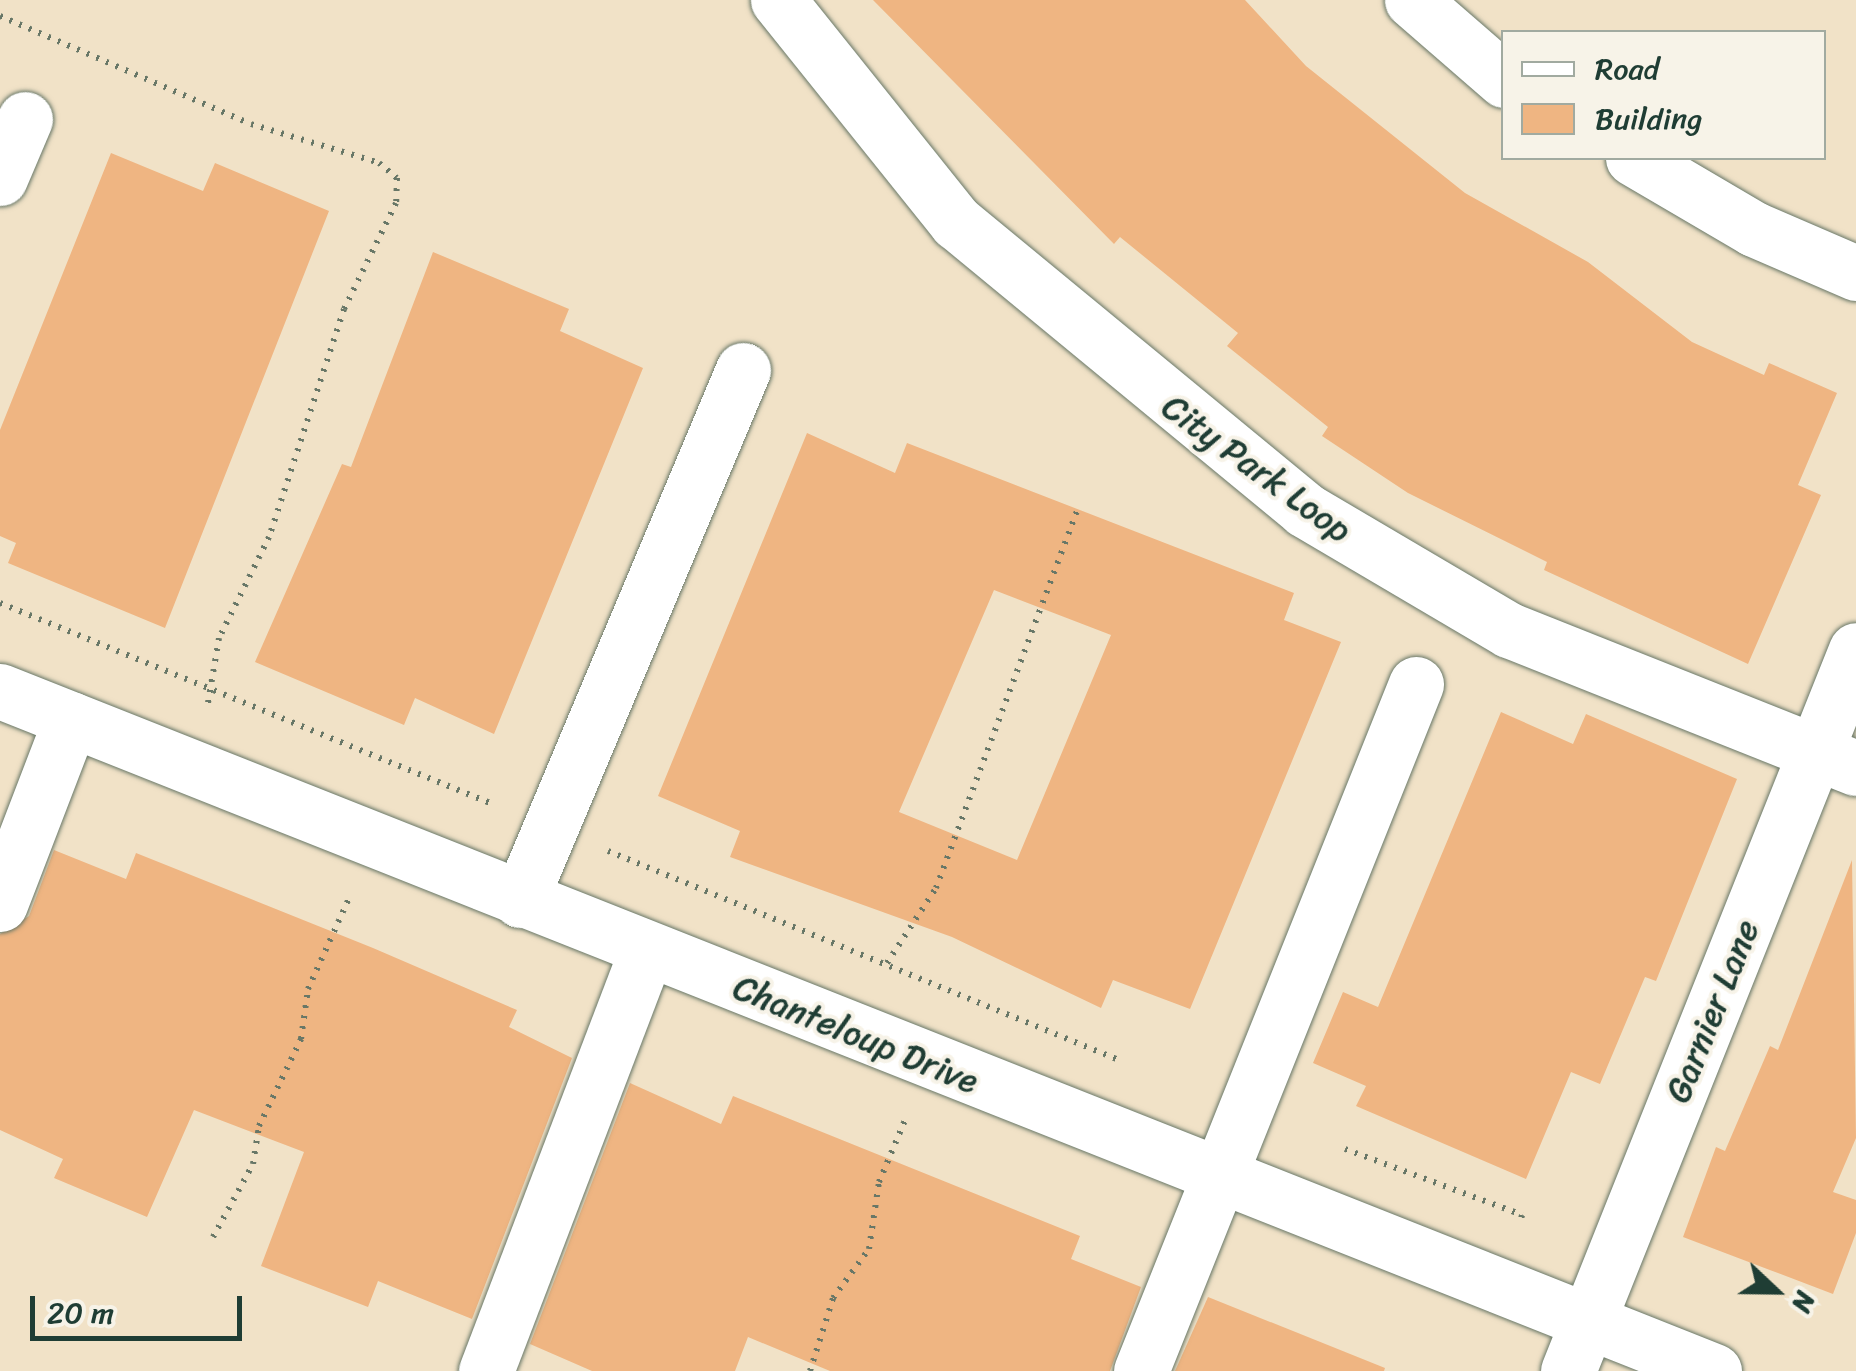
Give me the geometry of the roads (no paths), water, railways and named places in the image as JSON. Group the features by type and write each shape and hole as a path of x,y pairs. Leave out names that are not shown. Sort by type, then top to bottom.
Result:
{"street":[{"name":"City Park Loop","path":"778,0 956,222 1305,510 1509,630 1836,760"},
{"path":"1412,0 1501,77"},
{"path":"0,178 25,119"},
{"path":"1636,160 1754,229 1856,272"},
{"path":"520,900 743,370"},
{"name":"Garnier Lane","path":"1577,1349 1836,760 1856,650"},
{"path":"1141,1371 1221,1180 1416,684"},
{"name":"Chanteloup Drive","path":"0,691 1504,1294 1577,1349 1714,1371"},
{"path":"0,904 71,719"},
{"path":"486,1371 647,950"}]}
